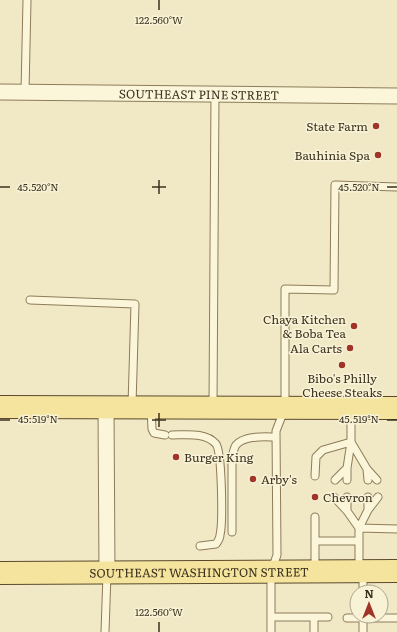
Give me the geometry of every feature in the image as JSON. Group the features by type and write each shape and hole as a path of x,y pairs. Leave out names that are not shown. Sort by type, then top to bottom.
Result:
{"main road":[{"path":"0,407 397,408"},
{"name":"SOUTHEAST WASHINGTON STREET","path":"0,573 315,572 362,578 397,571"}],"street":[{"name":"SOUTHEAST PINE STREET","path":"0,92 397,96"},
{"path":"106,408 107,572"}],"lane":[{"path":"25,92 27,0"},
{"path":"213,408 215,94"},
{"path":"271,632 271,572 277,555 276,431 285,408 285,289 334,290 335,185 397,187"},
{"path":"30,300 135,304 141,408 152,430 154,433 168,435 204,437 215,443 218,448 220,459 221,491 220,536 216,544 200,546"},
{"path":"348,480 347,468 351,442 351,408"},
{"path":"232,532 232,457 235,446 242,440 276,437"},
{"path":"351,442 367,469 377,480"},
{"path":"315,476 316,457 323,450 351,442"},
{"path":"335,480 347,468"},
{"path":"367,469 368,480"},
{"path":"334,497 347,511 359,528"},
{"path":"347,511 348,497"},
{"path":"368,497 368,510"},
{"path":"362,578 359,528 368,510 378,497"},
{"path":"315,517 315,572"},
{"path":"359,528 397,529"},
{"path":"315,541 359,541"},
{"path":"105,632 107,572"},
{"path":"271,617 328,617"},
{"path":"314,617 314,632"}],"place":[{"name":"State Farm","path":"376,126"},
{"name":"Bauhinia Spa","path":"378,155"},
{"name":"Chaya Kitchen & Boba Tea","path":"354,326"},
{"name":"Ala Carts","path":"350,348"},
{"name":"Bibo's Philly Cheese Steaks","path":"342,365"},
{"name":"Burger King","path":"176,457"},
{"name":"Arby's","path":"253,479"},
{"name":"Chevron","path":"315,497"}]}
